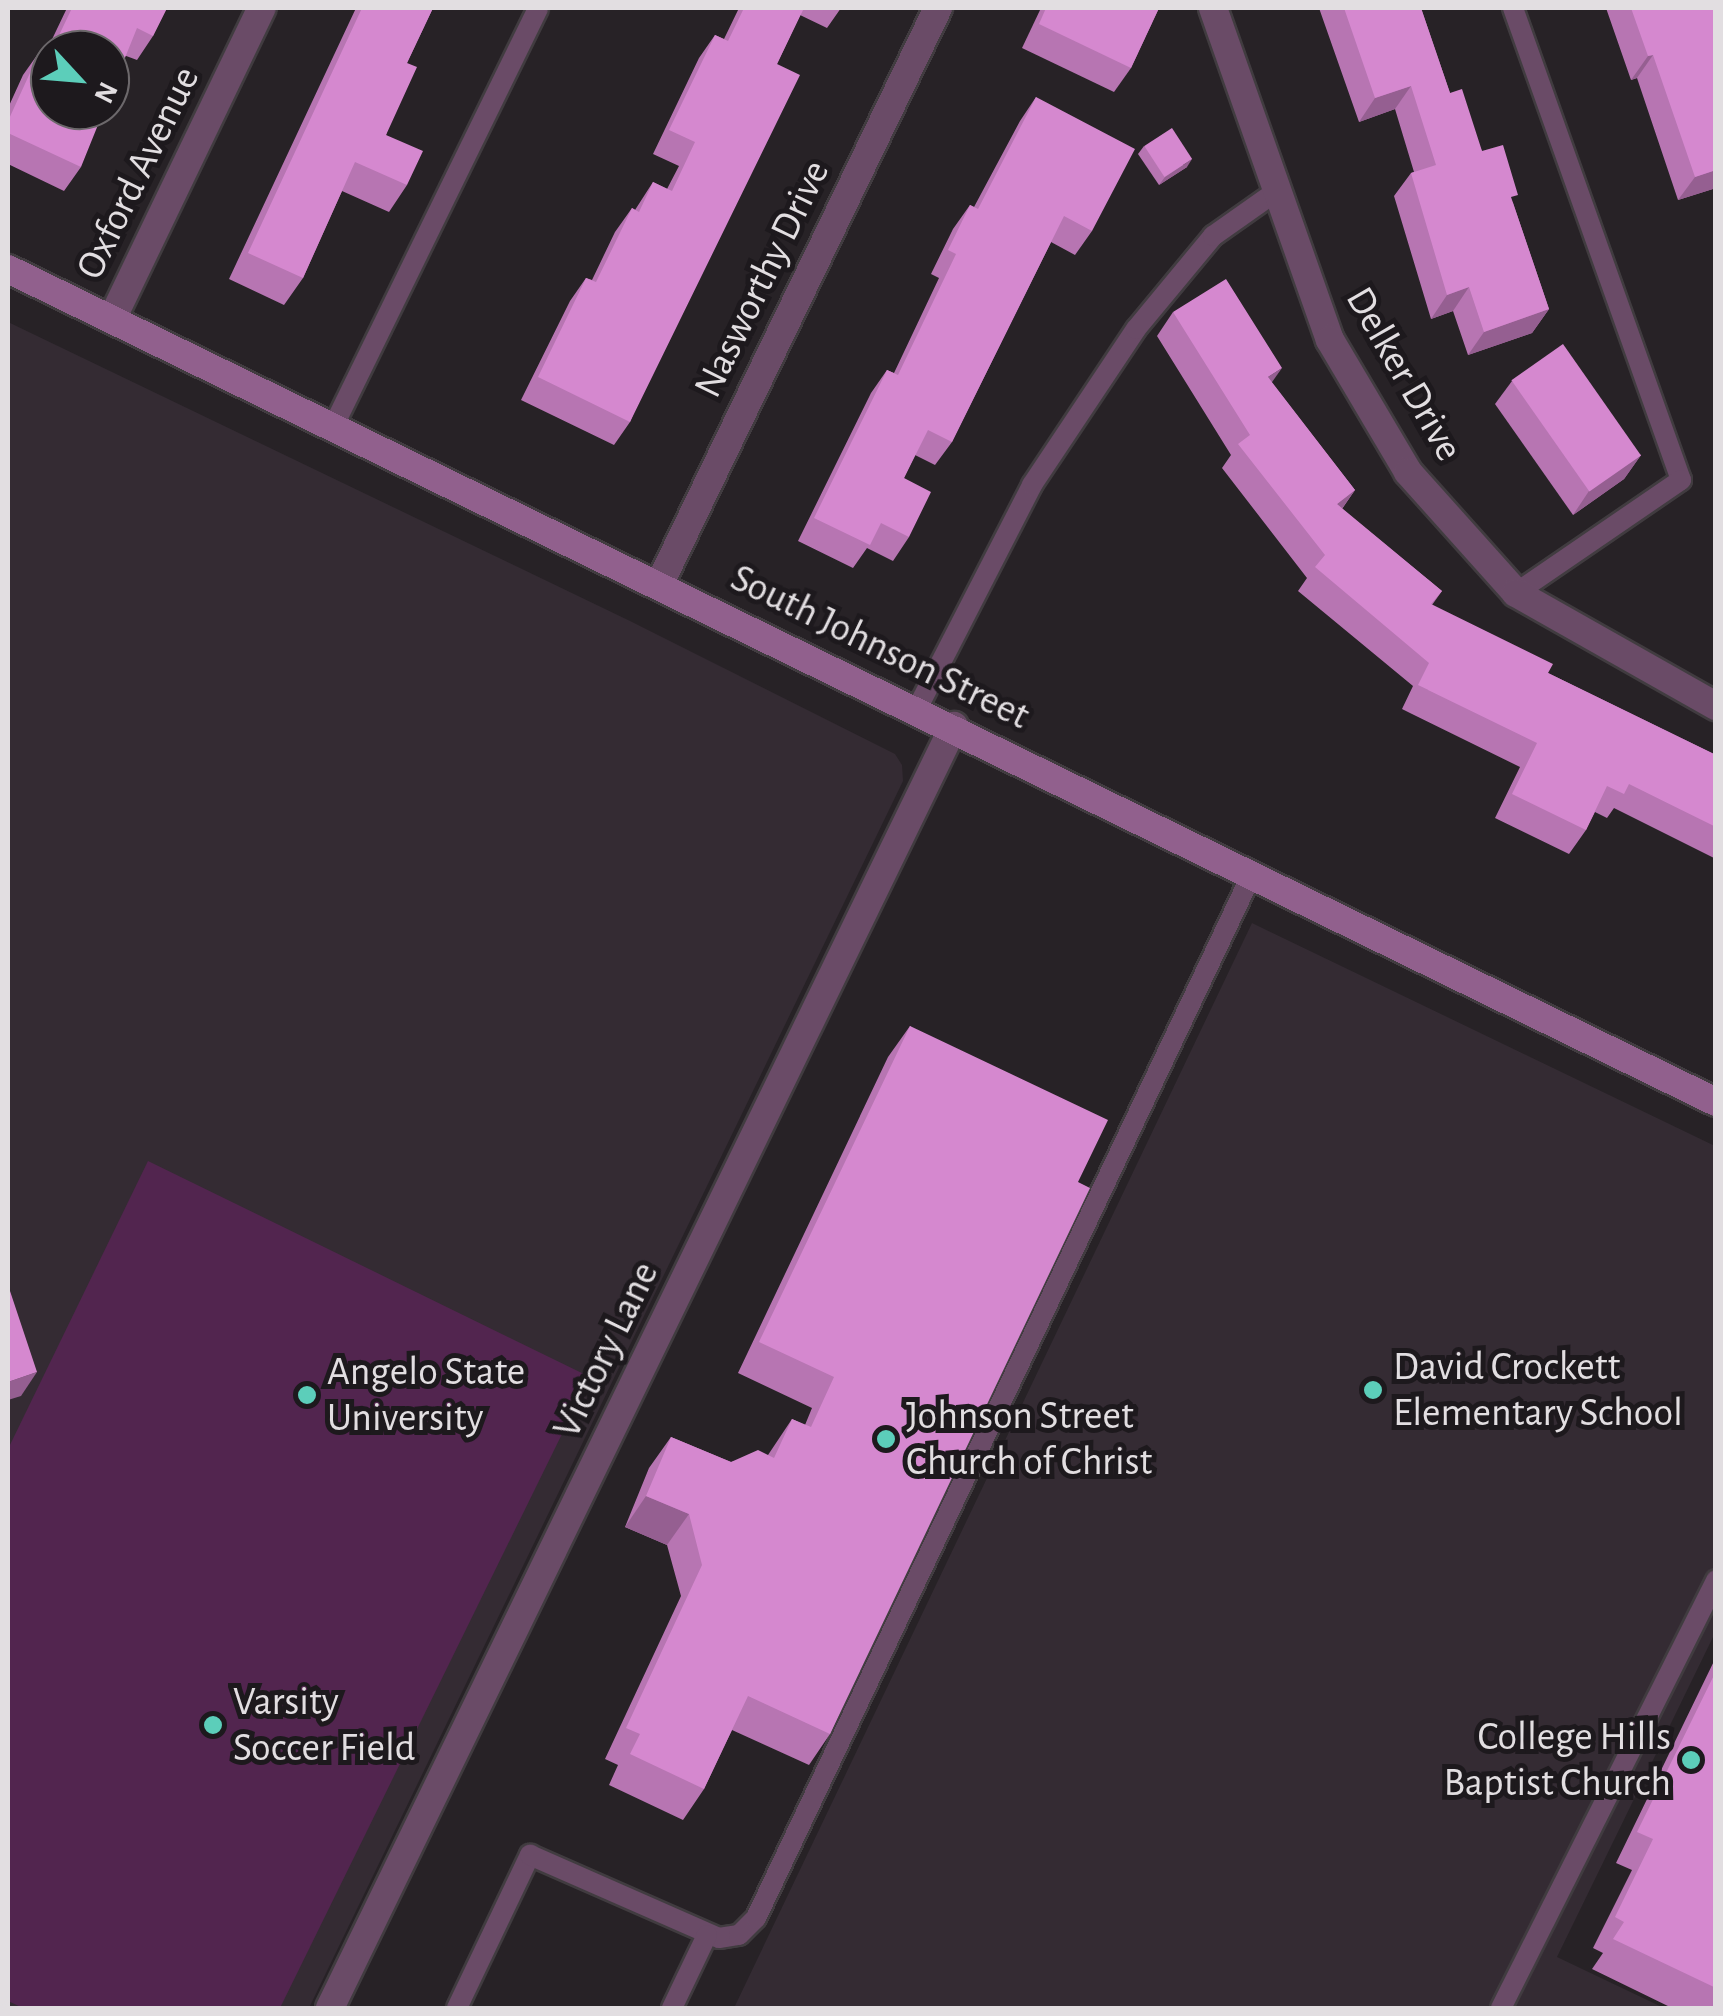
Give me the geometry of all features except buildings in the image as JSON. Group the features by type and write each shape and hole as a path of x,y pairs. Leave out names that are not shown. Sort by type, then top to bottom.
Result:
{"main road":[{"name":"South Johnson Street","path":"8,270 1714,1098"}],"street":[{"name":"Oxford Avenue","path":"112,320 262,8"},
{"name":"Nasworthy Drive","path":"659,585 938,8"},
{"name":"Delker Drive","path":"1213,8 1274,192 1330,340 1408,472 1516,593 1716,706"},
{"name":"Victory Lane","path":"330,2008 954,726"}],"lane":[{"path":"333,427 538,8"},
{"path":"1513,8 1681,480 1516,593"},
{"path":"917,709 1032,486 1136,329 1213,236 1274,192"},
{"path":"457,2008 530,1854 707,1935 739,1935 762,1908 1252,874"},
{"path":"1502,2008 1716,1580"},
{"path":"672,2008 707,1935"}],"shaded area":[{"name":"Angelo State University","path":"8,322 630,621 895,754 902,765 903,781 309,2008 8,2008"},
{"name":"David Crockett Elementary School","path":"1252,923 1715,1146 1715,1633 1557,1957 1664,2008 734,2008"},
{"name":"Varsity Soccer Field","path":"148,1161 590,1377 280,2008 23,2008 8,2001 8,1449"}],"place":[{"name":"David Crockett Elementary School","path":"1373,1390"},
{"name":"Angelo State University","path":"307,1395"},
{"name":"Johnson Street Church of Christ","path":"886,1439"},
{"name":"Varsity Soccer Field","path":"213,1725"},
{"name":"College Hills Baptist Church","path":"1691,1760"}]}
